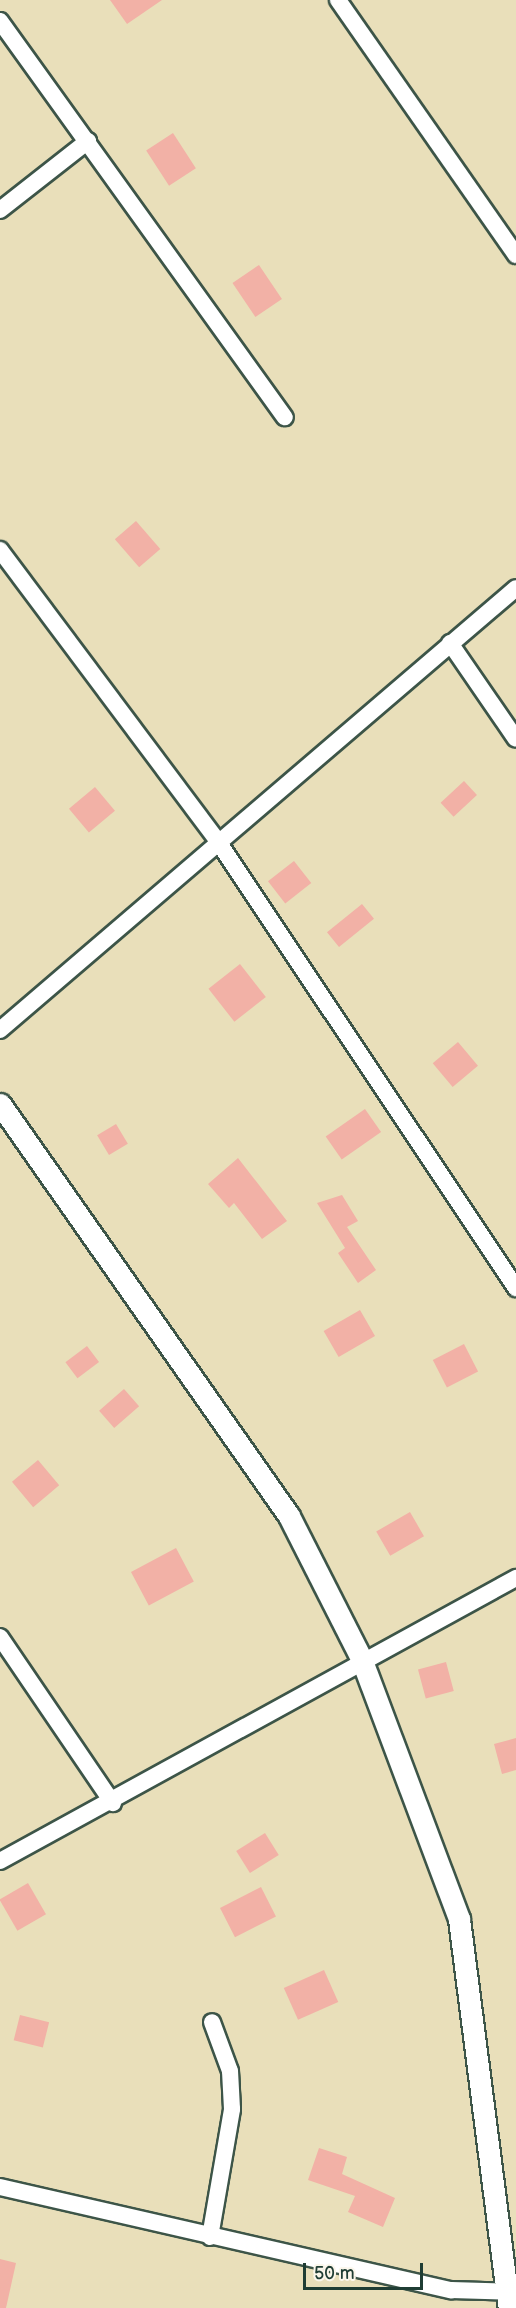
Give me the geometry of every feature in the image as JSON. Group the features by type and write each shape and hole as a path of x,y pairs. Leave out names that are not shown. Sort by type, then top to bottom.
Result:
{"street":[{"path":"338,0 516,255"},
{"path":"0,21 285,417"},
{"path":"0,210 88,141"},
{"path":"0,550 217,840 516,1288"},
{"path":"0,1030 217,840 516,588"},
{"path":"450,643 516,739"},
{"path":"0,1104 289,1516 361,1658 459,1919 511,2297 451,2290 210,2237 0,2187"},
{"path":"0,1860 112,1803 361,1658 516,1578"},
{"path":"0,1637 112,1803"},
{"path":"210,2237 232,2109 230,2071 212,2022"}],"building":[{"path":"110,0 162,0 127,24"},
{"path":"173,133 196,168 169,186 146,150"},
{"path":"259,265 282,299 255,317 232,283"},
{"path":"136,521 160,549 139,567 115,539"},
{"path":"464,781 477,795 454,817 441,803"},
{"path":"95,787 115,811 89,833 69,809"},
{"path":"294,861 311,883 285,903 268,881"},
{"path":"362,904 374,919 339,947 327,932"},
{"path":"240,964 266,997 234,1022 208,989"},
{"path":"458,1042 478,1066 453,1087 433,1063"},
{"path":"365,1109 381,1132 342,1159 326,1137"},
{"path":"116,1124 128,1144 109,1155 97,1135"},
{"path":"238,1158 287,1221 262,1239 234,1203 229,1208 208,1184"},
{"path":"342,1195 358,1221 347,1227 376,1270 358,1283 338,1253 345,1248 317,1203"},
{"path":"360,1310 375,1336 339,1357 324,1331"},
{"path":"464,1344 478,1372 447,1388 433,1360"},
{"path":"87,1346 99,1362 77,1378 65,1362"},
{"path":"124,1389 139,1406 114,1428 99,1411"},
{"path":"38,1460 59,1485 33,1507 12,1482"},
{"path":"410,1512 424,1536 390,1556 376,1532"},
{"path":"176,1548 194,1582 149,1605 131,1572"},
{"path":"446,1662 454,1691 426,1698 418,1670"},
{"path":"516,1738 516,1770 502,1774 494,1744"},
{"path":"265,1833 279,1855 250,1873 236,1851"},
{"path":"28,1883 46,1914 17,1931 0,1899"},
{"path":"261,1887 276,1916 235,1937 220,1908"},
{"path":"324,1970 338,2002 298,2020 284,1988"},
{"path":"20,2015 49,2022 43,2047 14,2040"},
{"path":"319,2148 347,2157 342,2174 395,2198 383,2227 348,2212 355,2196 308,2180"},
{"path":"0,2259 16,2263 6,2308 0,2308"}]}
